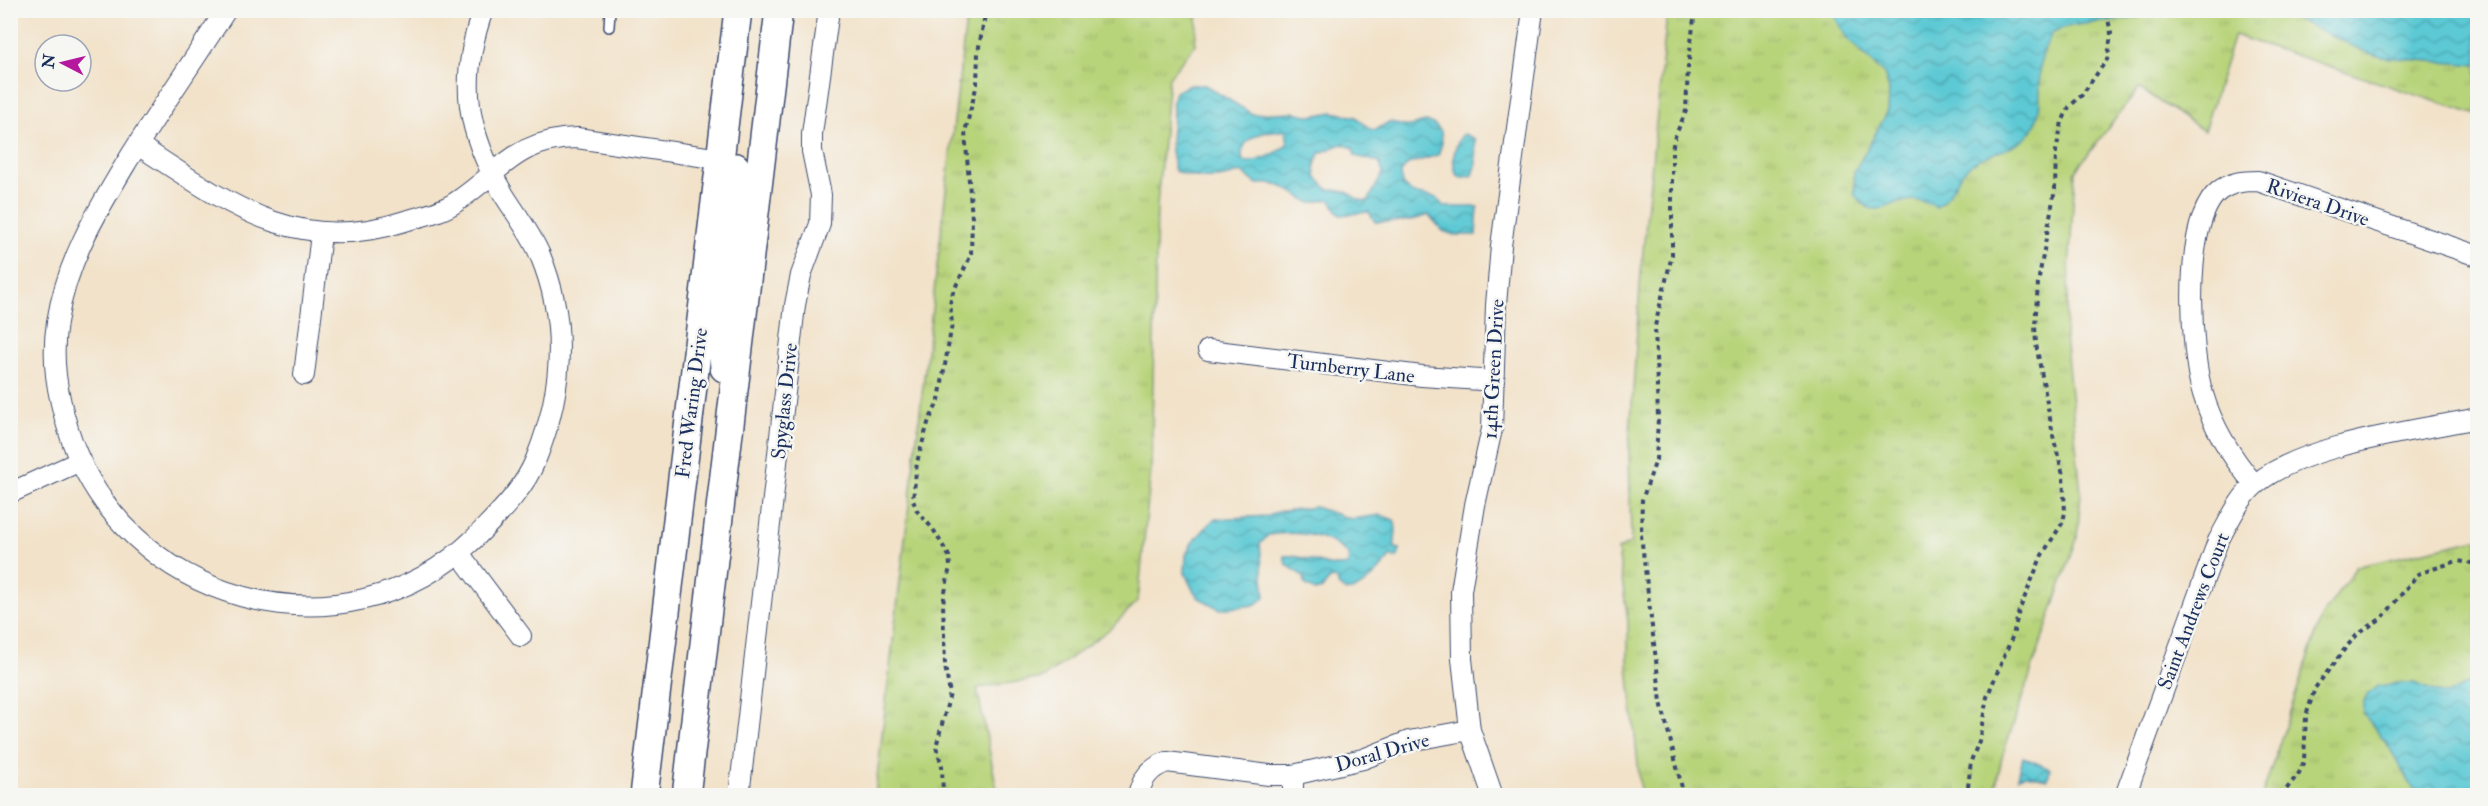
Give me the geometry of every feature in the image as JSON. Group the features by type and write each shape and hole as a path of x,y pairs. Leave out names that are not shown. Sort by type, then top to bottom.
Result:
{"main road":[{"name":"Fred Waring Drive","path":"644,795 738,10"},
{"name":"Fred Waring Drive","path":"686,795 779,10"},
{"path":"720,159 731,162 737,174 721,322 729,432"}],"street":[{"path":"226,10 85,230 63,292 57,323 54,356 57,394 78,462 117,517 144,544 189,575 226,594 301,608 364,600 406,586 459,553 522,487 536,459 552,407 560,363 560,330 539,252 490,173 471,123 467,88 469,58 483,10"},
{"name":"Spyglass Drive","path":"740,795 795,305 801,275 820,224 821,195 812,151 812,134 829,10"},
{"name":"14th Green Drive","path":"1493,795 1470,730 1462,659 1461,591 1475,505 1492,429 1496,305 1501,246 1533,10"},
{"path":"138,144 218,197 255,215 283,225 321,234 350,233 388,227 431,213 455,203 490,173 525,148 554,138 577,138 720,159"},
{"name":"Riviera Drive","path":"2255,485 2214,423 2202,392 2196,356 2191,296 2196,247 2203,219 2210,202 2218,191 2244,181 2258,182 2478,256"},
{"path":"304,375 321,234"},
{"name":"Turnberry Lane","path":"1208,351 1422,376 1495,381"},
{"name":"Saint Andrews Court","path":"2125,795 2218,541 2235,510 2255,485 2301,457 2478,418"},
{"path":"10,493 78,462"},
{"path":"459,553 521,636"},
{"name":"Doral Drive","path":"1138,795 1144,778 1158,766 1167,762 1269,775 1293,775 1363,759 1388,747 1409,741 1470,730"},
{"path":"1293,775 1293,795"}],"lane":[{"path":"609,27 610,10"}],"path":[{"path":"943,795 942,766 936,747 950,694 945,666 943,603 950,567 948,556 933,529 917,511 913,500 917,462 928,423 939,400 952,324 950,304 953,292 971,255 972,218 965,132 977,84 978,51 986,10"},
{"path":"1684,795 1661,702 1641,523 1642,500 1656,460 1658,418 1655,326 1672,255 1672,151 1674,139 1686,111 1688,67 1695,10"},
{"path":"1967,795 1971,761 1979,741 1987,697 2042,555 2063,522 2063,475 2054,440 2035,326 2038,283 2055,189 2056,151 2062,122 2069,107 2082,95 2108,58 2111,33 2106,10"},
{"path":"2281,795 2299,773 2304,760 2306,716 2315,688 2347,646 2357,635 2383,617 2418,574 2457,561 2478,564"}],"green space":[{"path":"1678,10 2477,11 2477,115 2234,35 2204,131 2139,88 2075,171 2065,336 2081,493 2077,538 2002,757 1994,795 1641,795 1628,666 1628,622 1618,550 1631,542 1629,449 1641,272 1667,14 1678,15"},
{"path":"967,11 1198,11 1195,45 1169,77 1157,206 1151,470 1138,601 1111,628 1043,678 977,688 998,795 875,795"},
{"path":"2477,539 2477,795 2262,796 2321,618 2356,567"}],"water":[{"path":"1831,11 2152,11 2131,19 2077,25 2053,32 2042,58 2038,117 2030,134 2015,145 1970,165 1946,198 1936,207 1914,200 1877,209 1866,206 1855,196 1854,172 1888,111 1889,89 1884,74 1847,38"},
{"path":"2256,11 2477,11 2477,65 2382,57 2366,52 2281,12"},
{"path":"1190,85 1205,85 1252,114 1294,112 1312,116 1333,112 1356,117 1370,129 1376,130 1389,122 1402,126 1422,122 1435,125 1441,131 1442,143 1438,155 1408,164 1401,172 1402,184 1412,193 1437,198 1444,207 1478,207 1476,235 1454,235 1443,231 1429,215 1408,220 1375,222 1369,212 1340,215 1330,199 1311,203 1280,186 1257,184 1241,172 1224,177 1208,178 1175,171 1171,142 1175,92","holes":["1286,131 1288,143 1280,150 1258,160 1246,162 1242,159 1245,144 1250,139 1263,133","1342,144 1353,148 1355,156 1379,162 1383,173 1368,201 1359,200 1347,192 1328,189 1316,177 1315,165 1320,153"]},
{"path":"1464,134 1475,139 1476,166 1473,175 1461,178 1455,169 1454,156 1457,143"},
{"path":"1315,507 1351,519 1381,515 1394,520 1395,548 1400,549 1398,556 1395,558 1391,555 1365,584 1352,591 1346,591 1338,585 1337,579 1330,578 1322,589 1315,591 1305,584 1304,577 1286,564 1284,556 1300,557 1339,566 1348,565 1349,555 1331,542 1312,535 1290,533 1268,535 1260,544 1265,598 1254,605 1220,609 1199,598 1193,590 1185,573 1186,555 1192,543 1214,519 1268,516 1276,512"},
{"path":"2477,680 2477,795 2421,795 2410,784 2389,747 2363,713 2363,703 2367,695 2379,686 2414,683 2446,695"},
{"path":"2023,757 2050,769 2048,779 2025,775 2018,777"}]}
